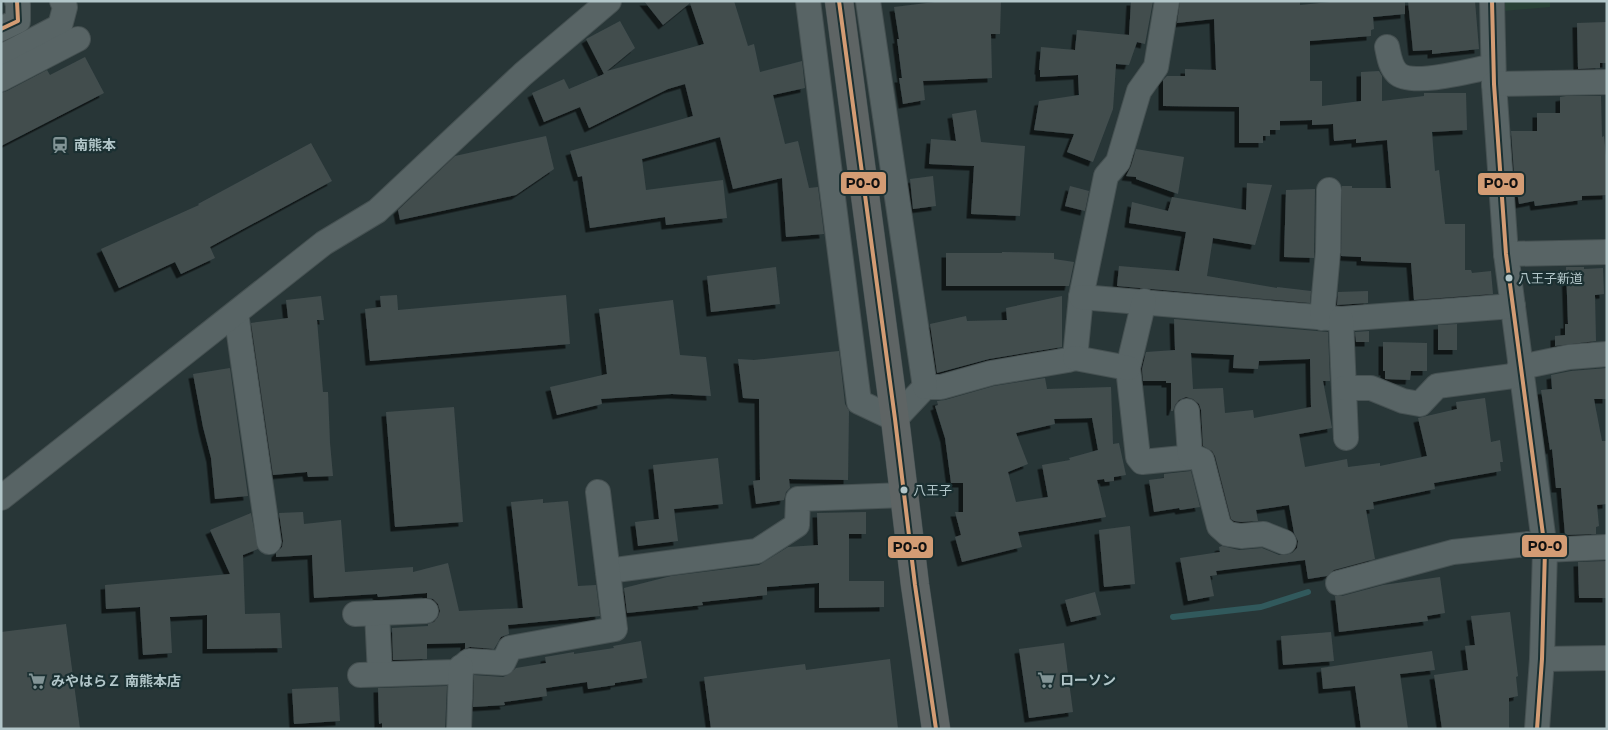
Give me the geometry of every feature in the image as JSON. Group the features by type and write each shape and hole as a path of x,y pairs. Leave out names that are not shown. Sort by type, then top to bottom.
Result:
{"highway":[{"path":"839,1 896,419 915,585 936,729"}],"street":[{"path":"1,57 60,26 65,8 62,1"},
{"path":"1,498 324,243 376,211 523,74 609,1"},
{"path":"808,1 860,402 896,419 925,387 941,387 990,373 1075,358 1128,368"},
{"path":"868,1 925,387"},
{"path":"1075,358 1081,297 1106,176 1118,162 1139,91 1156,67 1166,1"},
{"path":"1492,1 1493,75 1506,254 1545,550 1542,660 1537,729"},
{"path":"1,79 33,73 78,39"},
{"path":"1387,47 1390,62 1398,74 1409,78 1493,75 1607,82"},
{"path":"1329,190 1328,252 1332,318 1344,388 1346,438"},
{"path":"1506,254 1607,252"},
{"path":"1081,297 1332,318 1513,306"},
{"path":"1144,301 1128,368 1138,457 1142,462 1192,457 1200,458 1220,526 1228,534 1241,536 1264,534 1284,542"},
{"path":"236,313 269,542"},
{"path":"1344,388 1370,388 1403,401 1420,404 1438,386 1513,376 1521,367 1569,357 1607,354"},
{"path":"1187,411 1190,455 1192,457"},
{"path":"426,611 366,614 370,674 456,672 469,661 503,663 510,648 615,629 598,492"},
{"path":"608,571 756,551 797,525 798,499 905,495"},
{"path":"1338,584 1453,552 1528,544 1545,550 1607,547"},
{"path":"1542,660 1607,658"},
{"path":"459,729 461,667"}],"green space":[{"path":"1503,1 1550,1 1550,7 1503,11"}],"building":[{"path":"644,1 734,1 748,46 754,44 760,72 802,61 805,88 773,95 785,144 798,141 809,188 818,187 824,234 786,237 782,178 733,189 720,137 642,159 646,190 723,180 727,218 666,225 665,217 590,228 582,176 578,177 570,151 693,116 685,84 668,89 589,128 580,107 544,122 532,93 564,79 569,89 604,74 586,39 620,21 635,48 607,71 704,44 690,3 663,25"},
{"path":"943,1 1001,1 1000,34 991,34 992,78 923,81 925,100 903,104 899,78 902,78 897,39 899,39 894,7"},
{"path":"1131,1 1153,1 1145,44 1137,42 1129,65 1116,64 1113,109 1093,162 1067,152 1074,134 1034,130 1039,101 1079,95 1078,75 1040,77 1041,47 1075,50 1077,30 1129,35"},
{"path":"1180,1 1300,1 1300,5 1340,1 1405,1 1405,14 1373,17 1374,29 1371,30 1371,36 1310,41 1310,81 1322,81 1322,106 1361,101 1361,72 1379,71 1382,76 1382,101 1424,96 1424,93 1466,93 1467,130 1432,132 1435,171 1439,170 1445,224 1465,224 1465,270 1471,270 1472,273 1491,271 1493,294 1414,300 1411,263 1361,261 1361,257 1341,256 1342,186 1352,186 1352,188 1391,188 1387,140 1356,143 1356,139 1334,141 1333,124 1312,125 1312,120 1280,121 1280,130 1270,130 1270,136 1263,136 1263,143 1239,143 1239,107 1163,106 1163,80 1167,76 1185,76 1185,69 1216,70 1214,19 1177,23"},
{"path":"1408,1 1475,1 1479,49 1432,54 1432,50 1413,51"},
{"path":"1607,22 1607,63 1600,63 1600,68 1578,69 1577,23"},
{"path":"85,57 104,93 1,146 1,93 47,70 50,75"},
{"path":"1601,96 1602,137 1604,136 1607,166 1607,195 1582,196 1582,200 1535,206 1534,201 1519,204 1514,173 1511,131 1537,131 1537,113 1560,113 1560,97"},
{"path":"976,110 981,142 1025,146 1020,216 971,214 974,166 929,164 931,139 956,141 952,114"},
{"path":"546,136 554,169 516,195 400,220 398,210 455,156"},
{"path":"311,143 332,181 210,247 215,258 181,274 175,262 119,288 101,249 199,205"},
{"path":"1136,149 1184,157 1178,194 1136,179 1136,177 1126,176"},
{"path":"933,176 936,206 913,209 910,179"},
{"path":"1247,183 1272,185 1255,245 1213,238 1207,276 1277,288 1311,291 1310,303 1117,286 1119,266 1179,271 1186,232 1129,223 1132,202 1168,211 1172,197 1246,210"},
{"path":"1070,186 1089,191 1085,211 1065,206"},
{"path":"1315,189 1314,258 1284,257 1286,190"},
{"path":"946,253 1054,253 1054,259 1074,262 1069,286 946,286"},
{"path":"776,267 780,304 711,312 707,276"},
{"path":"1566,267 1584,267 1584,269 1603,268 1604,294 1595,295 1596,341 1555,346 1555,336 1565,335 1565,324 1568,324"},
{"path":"1368,291 1368,303 1337,305 1338,292"},
{"path":"397,295 398,310 566,295 570,344 370,361 365,309 381,307 380,296"},
{"path":"321,296 324,320 317,320 323,392 328,392 333,476 308,477 307,472 273,475 251,323 288,318 286,300"},
{"path":"1062,296 1062,347 989,359 937,373 930,324 966,316 967,321 1007,320 1006,308"},
{"path":"673,300 680,355 706,357 711,396 672,394 601,399 602,404 557,415 550,387 607,374 599,309"},
{"path":"1174,319 1328,332 1330,381 1323,381 1332,428 1299,434 1305,467 1347,459 1348,467 1380,463 1380,466 1427,456 1418,418 1457,409 1456,402 1485,398 1491,442 1500,440 1503,462 1500,462 1501,471 1434,483 1435,489 1373,502 1374,509 1366,510 1375,559 1334,570 1327,576 1308,579 1305,560 1216,571 1217,575 1210,576 1214,596 1188,601 1180,558 1220,552 1219,547 1222,546 1239,550 1262,548 1279,555 1286,555 1292,553 1297,548 1298,541 1294,533 1289,505 1256,510 1258,521 1241,522 1231,519 1215,456 1212,451 1203,446 1199,404 1193,399 1186,397 1179,400 1173,411 1171,411 1171,383 1166,383 1166,381 1143,381 1142,369 1146,352 1175,350","holes":["1191,353 1234,355 1233,368 1258,369 1259,361 1310,359 1311,407 1254,418 1253,410 1225,413 1223,388 1193,389"]},
{"path":"1457,324 1457,350 1438,350 1438,325"},
{"path":"1369,331 1369,342 1356,342 1355,332"},
{"path":"1383,342 1427,343 1427,371 1411,371 1410,380 1385,379 1385,371 1383,371"},
{"path":"839,351 845,404 849,411 848,480 789,479 790,488 786,492 784,500 756,504 753,481 760,480 759,399 743,398 738,359 754,360"},
{"path":"230,368 248,496 215,499 211,458 193,374"},
{"path":"1607,368 1607,399 1594,399 1602,441 1607,441 1607,504 1597,505 1599,526 1596,527 1596,534 1565,535 1561,488 1556,488 1552,449 1550,450 1541,390 1552,389 1551,375"},
{"path":"1045,378 1047,389 1111,387 1113,444 1119,443 1126,475 1114,477 1114,481 1105,482 1104,479 1097,480 1106,517 1018,532 1022,547 962,562 955,537 961,535 955,512 963,512 963,483 951,483 945,438 935,406 938,405 937,401 994,386","holes":["1092,418 1098,450 1069,458 1070,460 1042,465 1048,497 1016,502 1008,472 1028,464 1016,433 1055,424 1054,419"]},
{"path":"454,407 463,522 395,527 386,412"},
{"path":"718,458 723,504 674,509 678,541 638,546 635,522 659,519 653,465"},
{"path":"1191,471 1200,507 1154,512 1149,480 1164,478 1164,474"},
{"path":"543,499 543,503 568,501 578,586 596,585 600,616 508,625 509,634 501,637 494,649 470,647 465,649 465,643 427,644 427,659 393,660 392,628 428,626 438,617 440,611 438,604 433,599 427,598 427,593 378,597 377,594 314,598 312,555 276,557 276,553 282,547 283,541 279,513 303,512 304,524 341,520 345,572 413,567 413,572 448,563 459,611 523,608 511,502"},
{"path":"866,512 866,534 849,534 849,581 884,581 884,607 819,608 819,583 767,587 767,595 702,602 703,605 627,613 624,588 671,576 759,565 788,547 818,545 817,513"},
{"path":"251,513 258,549 243,555 245,614 280,613 282,648 207,649 207,615 170,617 172,653 143,655 140,607 106,609 105,585 230,574 210,530"},
{"path":"1130,526 1135,584 1104,587 1099,530"},
{"path":"1607,561 1607,598 1579,598 1578,562"},
{"path":"1440,577 1445,613 1427,616 1428,621 1339,632 1335,596 1342,596 1383,585"},
{"path":"1095,592 1101,615 1071,622 1065,600"},
{"path":"1510,612 1518,676 1516,677 1518,696 1509,698 1509,729 1442,729 1434,675 1468,670 1465,646 1475,645 1471,616"},
{"name":"みやはらＺ 南熊本店","path":"66,624 80,729 1,729 1,632"},
{"path":"1331,632 1334,661 1283,665 1281,636"},
{"path":"641,641 647,678 588,689 587,682 546,688 547,696 504,702 505,705 473,707 474,675 503,677 510,674 516,668 546,663 545,657 614,648 613,646"},
{"name":"ローソン","path":"1064,643 1073,712 1029,718 1019,649"},
{"path":"1432,651 1435,670 1400,674 1408,729 1361,729 1355,686 1323,689 1321,668"},
{"path":"890,659 898,729 711,729 704,677 805,664 806,670"},
{"path":"447,686 445,729 382,729 382,723 379,724 378,688"},
{"path":"338,687 340,721 294,724 292,689"}],"waterway":[{"path":"1173,617 1261,607 1308,592"}],"transit line":[{"name":"P0-0","path":"1,29 18,21 17,1"},
{"name":"P0-0","path":"839,1 895,419 915,585 936,729"},
{"name":"P0-0","path":"1492,1 1494,84 1506,254 1545,550 1542,659 1537,729"}],"place":[{"name":"南熊本","path":"60,145"},
{"name":"八王子新道","path":"1509,278"},
{"name":"八王子","path":"904,490"},
{"name":"ローソン","path":"1046,680"},
{"name":"みやはらＺ 南熊本店","path":"37,681"}]}
